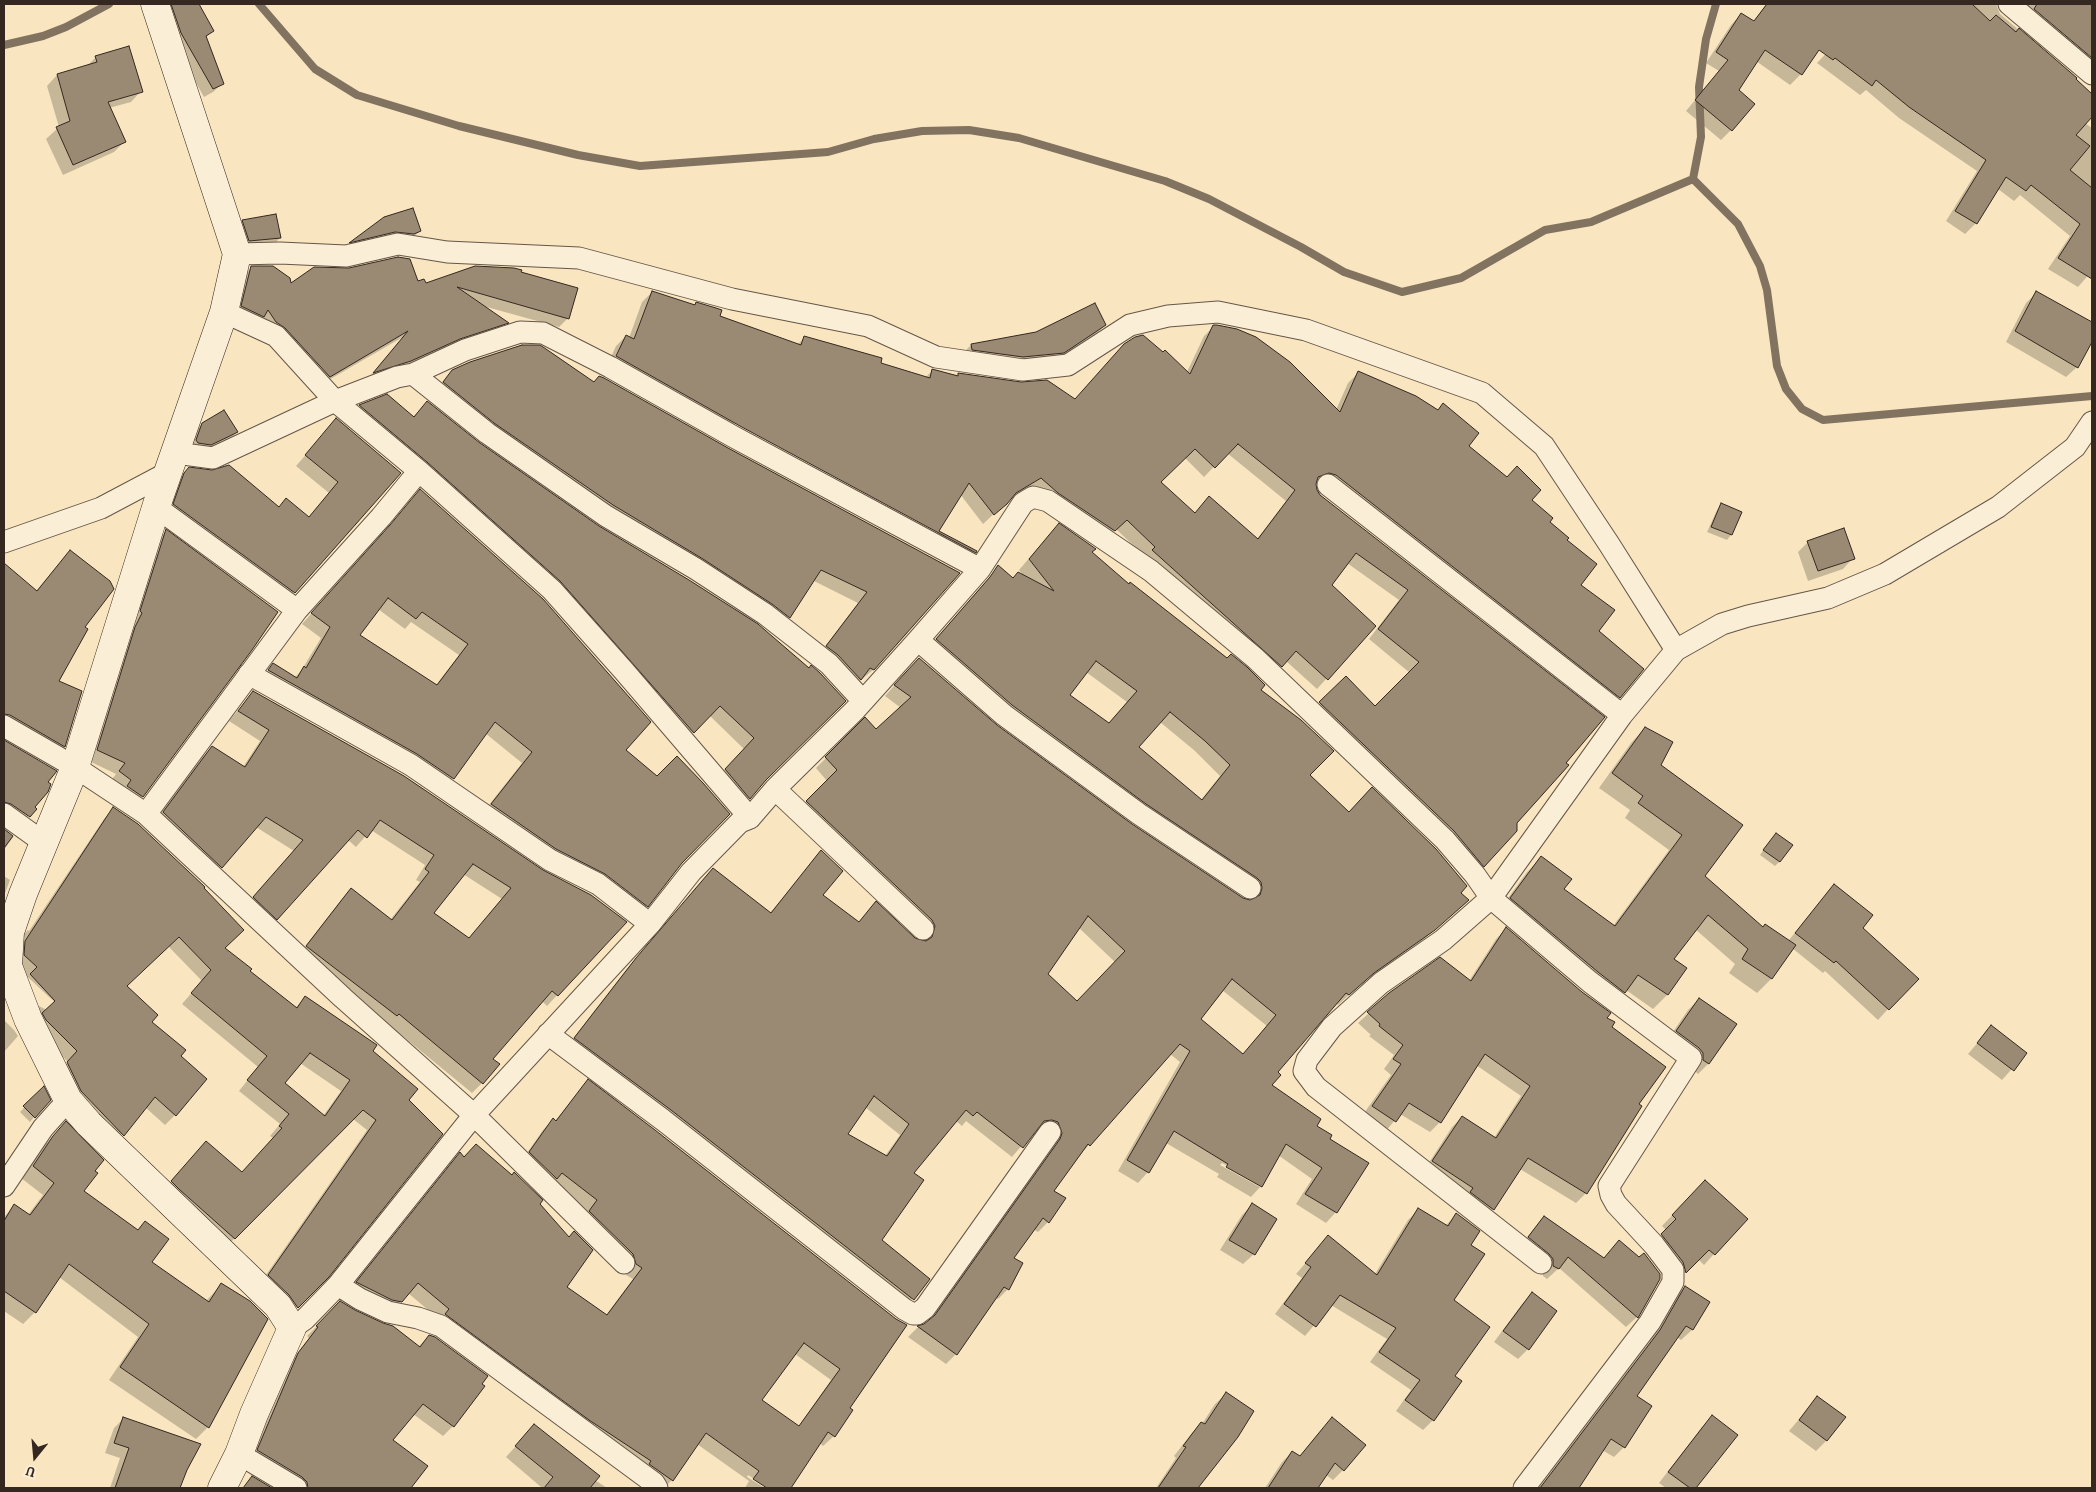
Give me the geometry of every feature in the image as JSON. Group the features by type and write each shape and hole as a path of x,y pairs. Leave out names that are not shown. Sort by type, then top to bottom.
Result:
{"street":[{"path":"155,4 235,260 225,304 165,483 75,767 43,842 10,932 8,966 28,1019 68,1100 96,1131 278,1306 292,1328"},
{"path":"2009,4 2092,74"},
{"path":"235,260 280,253 346,256 398,244 447,252 579,258 732,299 868,326 936,357 1023,370 1068,365 1130,325 1168,316 1218,312 1306,330 1482,393 1544,446 1676,650"},
{"path":"225,304 276,336 341,405 419,471 552,590 750,818"},
{"path":"4,542 165,483 213,458 341,405 397,376 413,374 464,350 520,332 543,333 610,367 980,569"},
{"path":"413,374 487,434 606,516 696,569 765,614 829,664 863,701"},
{"path":"1541,1263 1316,1087 1304,1071 1307,1060 1332,1028 1381,983 1443,940 1491,898 1622,715 1676,650 1722,624 1748,616 1828,598 1885,574 1998,507 2075,447 2092,422"},
{"path":"146,814 297,610 381,517 419,471"},
{"path":"165,483 297,610"},
{"path":"1328,485 1622,715"},
{"path":"222,1488 292,1328 305,1319 338,1285 474,1115 650,924 691,872 740,822 750,818 775,789 863,701 918,640 980,569 1023,503 1033,497 1048,500 1151,571 1256,658 1445,840 1475,874 1491,898 1590,982 1691,1058 1609,1186 1616,1204 1654,1245 1673,1270 1673,1282 1650,1322 1524,1488"},
{"path":"918,640 1004,715 1139,814 1250,888"},
{"path":"249,674 411,765 550,860 598,884 650,924"},
{"path":"4,726 75,767 146,814 336,991 474,1115 624,1263"},
{"path":"775,789 923,928"},
{"path":"4,814 43,842"},
{"path":"548,1034 664,1120 912,1314 917,1314 925,1308 1050,1132"},
{"path":"4,1186 43,1128 68,1100"},
{"path":"338,1285 360,1299 388,1312 418,1318 441,1326 654,1483 657,1488"},
{"path":"246,1435 296,1488"}],"building":[{"path":"171,4 199,4 214,31 206,36 224,84 213,89 181,33"},
{"path":"1767,4 1972,4 1990,21 1996,15 2016,32 2019,28 2077,78 2092,94 2092,117 2076,135 2090,146 2070,170 2092,188 2092,279 2058,258 2080,224 2031,185 2026,191 2006,177 1977,224 1955,211 1986,160 1909,107 1876,80 1872,86 1835,58 1833,60 1819,50 1802,75 1765,50 1739,90 1755,104 1732,131 1695,100 1728,60 1716,52 1741,13 1754,21"},
{"path":"2037,4 2092,4 2092,58 2034,9"},
{"path":"129,46 143,92 108,102 126,142 73,165 56,127 70,121 57,74 97,62 95,56"},
{"path":"413,208 421,231 414,234 395,232 349,243 384,217"},
{"path":"276,214 281,238 249,241 242,220"},
{"path":"398,257 410,259 418,281 424,279 426,283 475,266 514,268 522,270 521,272 578,288 569,319 457,287 509,323 460,339 411,361 373,373 408,331 330,377 285,328 276,322 268,310 264,317 241,306 251,266 273,266 290,278 291,283 314,267 349,268"},
{"path":"652,291 695,305 696,302 722,310 720,316 801,345 804,336 882,358 881,363 930,378 932,369 958,376 958,373 1021,382 1047,380 1075,399 1124,344 1135,337 1143,335 1163,352 1165,350 1190,374 1213,325 1237,329 1256,337 1290,362 1340,412 1358,371 1416,396 1438,410 1443,403 1479,433 1469,446 1507,477 1517,466 1541,490 1532,500 1553,518 1550,522 1569,538 1567,540 1597,564 1581,585 1615,610 1599,631 1644,669 1620,698 1336,475 1329,473 1318,477 1316,484 1320,495 1605,717 1566,763 1569,765 1517,823 1517,831 1484,867 1454,831 1319,702 1346,676 1375,706 1419,662 1378,629 1408,590 1356,553 1332,585 1376,626 1328,680 1296,651 1282,667 1152,550 1155,547 1127,520 1115,531 1058,493 1041,478 1016,493 994,515 969,483 939,531 977,551 976,553 740,426 616,356 626,335 634,339","holes":["1238,444 1295,490 1258,539 1209,496 1195,513 1161,482 1195,449 1215,468"]},
{"path":"2036,291 2092,322 2092,342 2078,368 2015,331"},
{"path":"1095,303 1106,325 1064,353 1023,357 972,350 971,344 1036,332"},
{"path":"522,345 540,345 594,382 599,376 604,378 728,448 960,573 874,670 870,668 861,680 838,655 826,646 867,592 821,570 790,618 703,559 613,505 494,423 443,382 452,370"},
{"path":"387,394 414,417 427,401 480,443 599,526 758,624 809,668 811,665 846,701 766,780 750,799 725,769 754,738 720,706 694,733 560,581 427,462 359,405"},
{"path":"224,410 238,432 211,445 198,443 196,440 202,423"},
{"path":"336,418 401,473 295,593 173,504 184,473 189,467 212,470 229,465 279,507 286,498 309,517 338,482 305,455"},
{"path":"420,489 543,599 651,722 626,750 657,776 677,756 730,814 682,863 648,907 605,874 556,849 491,804 532,752 495,722 454,779 417,754 268,670 273,663 297,678 304,666 306,668 330,627 311,613","holes":["388,598 416,619 422,612 468,644 437,685 360,635"]},
{"path":"1721,503 1742,512 1732,535 1711,527"},
{"path":"1059,523 1096,549 1092,552 1129,584 1130,582 1227,658 1231,654 1247,667 1265,685 1261,690 1301,720 1334,751 1310,775 1349,812 1372,787 1436,849 1467,886 1461,893 1469,900 1435,930 1374,973 1349,995 1346,993 1278,1072 1281,1075 1272,1085 1321,1119 1317,1126 1332,1135 1330,1139 1369,1163 1337,1213 1305,1194 1322,1168 1286,1144 1262,1187 1226,1167 1228,1164 1174,1131 1149,1173 1127,1160 1190,1051 1180,1044 1090,1146 1088,1144 1054,1191 1066,1198 1049,1223 1043,1218 1014,1258 1023,1263 1009,1290 1004,1287 957,1355 917,1326 924,1324 935,1315 1060,1139 1062,1133 1058,1122 1052,1120 1044,1121 1023,1148 977,1112 973,1116 966,1110 914,1173 924,1180 882,1240 930,1279 914,1300 671,1110 574,1038 636,958 713,868 771,913 821,850 843,871 823,895 859,922 876,901 915,938 926,941 932,937 935,926 932,920 806,801 837,770 825,757 865,717 876,729 911,697 894,685 919,658 997,725 1132,824 1243,898 1250,900 1260,895 1261,882 1257,878 1146,804 1012,705 936,639 990,577 998,565 1013,578 1018,572 1054,591 1029,559","holes":["1096,661 1137,691 1109,723 1070,695","1170,712 1230,765 1202,800 1139,747","1088,916 1125,951 1077,1001 1048,974","1232,979 1276,1015 1243,1054 1201,1019","874,1096 909,1124 887,1156 848,1134"]},
{"path":"1844,528 1855,559 1818,571 1807,541"},
{"path":"166,529 278,612 143,797 127,786 131,780 119,771 125,763 97,750 135,627 142,613 140,611"},
{"path":"70,550 110,581 114,589 85,627 88,629 59,681 82,691 65,747 10,715 4,714 4,563 37,591"},
{"path":"253,691 404,776 543,870 591,895 627,922 558,996 552,991 493,1059 500,1064 483,1084 399,1014 397,1016 306,946 351,888 392,920 429,872 425,869 434,855 380,820 367,838 358,830 277,920 253,897 303,840 266,817 222,868 163,812 212,746 245,767 269,730 238,711","holes":["473,864 511,888 469,938 434,913"]},
{"path":"1645,727 1673,742 1661,765 1743,825 1705,876 1763,927 1765,924 1796,945 1772,979 1742,959 1748,949 1708,915 1674,959 1687,968 1668,995 1638,975 1625,993 1510,898 1541,856 1572,879 1564,889 1615,926 1682,835 1638,803 1643,796 1612,773"},
{"path":"4,740 57,771 48,782 51,784 48,792 35,807 37,809 30,817 11,804 4,802"},
{"path":"113,807 138,824 205,887 244,930 225,948 252,969 250,971 297,1008 305,996 377,1045 373,1051 418,1089 409,1100 443,1134 329,1277 298,1308 289,1295 268,1275 376,1120 363,1110 235,1239 171,1181 206,1141 242,1172 282,1128 279,1126 289,1114 247,1080 267,1056 191,993 211,970 179,937 127,986 158,1015 152,1022 186,1050 181,1056 207,1079 176,1116 155,1097 124,1136 81,1091 67,1062 77,1051 46,1020 42,1013 55,1001 30,974 37,967 24,955 25,941","holes":["310,1053 350,1080 325,1116 285,1083"]},
{"path":"4,829 13,836 4,848"},
{"path":"1776,833 1793,845 1780,862 1763,850"},
{"path":"1834,884 1873,915 1863,928 1919,979 1889,1010 1836,961 1834,963 1795,933"},
{"path":"1506,927 1582,992 1611,1013 1607,1018 1615,1022 1612,1027 1666,1067 1639,1104 1642,1106 1587,1194 1528,1158 1494,1210 1470,1192 1473,1188 1432,1161 1462,1116 1496,1138 1530,1086 1485,1054 1441,1123 1409,1103 1396,1122 1372,1106 1401,1064 1393,1059 1403,1045 1379,1026 1380,1024 1367,1012 1389,993 1440,957 1471,981"},
{"path":"1699,998 1737,1024 1709,1064 1703,1060 1703,1053 1699,1048 1676,1031"},
{"path":"1991,1025 2027,1053 2014,1071 1977,1043"},
{"path":"588,1079 896,1319 907,1325 850,1408 853,1410 835,1437 828,1432 791,1488 767,1488 753,1479 759,1471 706,1433 673,1481 649,1464 651,1461 589,1420 445,1314 449,1309 418,1283 402,1302 392,1300 356,1282 460,1152 464,1157 476,1144 512,1175 514,1172 543,1200 540,1204 569,1237 574,1231 593,1250 567,1287 607,1315 642,1268 636,1264 633,1254 589,1211 597,1200 562,1173 557,1179 529,1152 553,1118 556,1121","holes":["804,1343 840,1369 799,1426 762,1400"]},
{"path":"44,1086 51,1100 35,1118 23,1106"},
{"path":"66,1121 104,1160 95,1171 98,1173 84,1191 138,1230 145,1221 169,1239 152,1262 209,1302 221,1283 250,1301 268,1319 209,1428 120,1367 149,1324 69,1264 36,1313 4,1291 4,1221 14,1204 30,1215 54,1183 33,1166 53,1136"},
{"path":"1705,1180 1748,1219 1715,1255 1709,1250 1686,1273 1683,1262 1661,1234 1676,1219 1672,1215"},
{"path":"1252,1203 1277,1219 1255,1255 1229,1240"},
{"path":"1418,1208 1448,1226 1456,1213 1480,1231 1471,1245 1485,1254 1454,1300 1490,1327 1455,1376 1462,1381 1434,1421 1405,1400 1420,1380 1379,1352 1396,1328 1340,1295 1316,1327 1284,1304 1311,1267 1305,1263 1328,1235 1377,1275"},
{"path":"1544,1216 1604,1258 1619,1240 1639,1257 1644,1253 1660,1274 1660,1279 1638,1318 1568,1257 1559,1269 1553,1266 1553,1259 1549,1254 1528,1237"},
{"path":"1685,1286 1710,1302 1693,1330 1686,1326 1637,1396 1652,1406 1625,1448 1611,1439 1579,1488 1540,1488 1660,1330"},
{"path":"1532,1292 1557,1311 1529,1350 1503,1331"},
{"path":"340,1301 355,1310 393,1326 420,1347 429,1335 435,1337 488,1376 482,1384 485,1386 454,1427 423,1404 393,1440 428,1466 411,1488 308,1488 307,1482 302,1477 257,1450 298,1353 318,1327 316,1326"},
{"path":"1226,1392 1254,1411 1238,1437 1198,1488 1158,1488 1186,1447 1183,1446 1201,1422 1205,1424"},
{"path":"1817,1396 1846,1417 1827,1441 1799,1420"},
{"path":"1712,1415 1738,1435 1696,1488 1690,1488 1668,1472"},
{"path":"123,1417 201,1444 180,1488 115,1488 129,1448 114,1443"},
{"path":"1332,1417 1366,1445 1344,1471 1335,1463 1318,1488 1268,1488 1292,1451 1300,1456"},
{"path":"534,1424 600,1476 590,1488 544,1488 553,1477 515,1446"},
{"path":"252,1476 272,1488 243,1488"}],"waterway":[{"path":"4,45 43,36 66,27 109,4"},
{"path":"259,4 315,69 357,95 459,126 578,155 640,166 828,152 874,139 922,131 969,130 1019,138 1165,181 1209,199 1301,247 1344,272 1402,292 1461,278 1545,230 1591,222 1693,179 1701,137 1699,87 1706,39 1716,4"},
{"path":"1693,179 1738,224 1760,266 1767,290 1777,366 1786,389 1802,409 1823,420 2092,396"}]}
